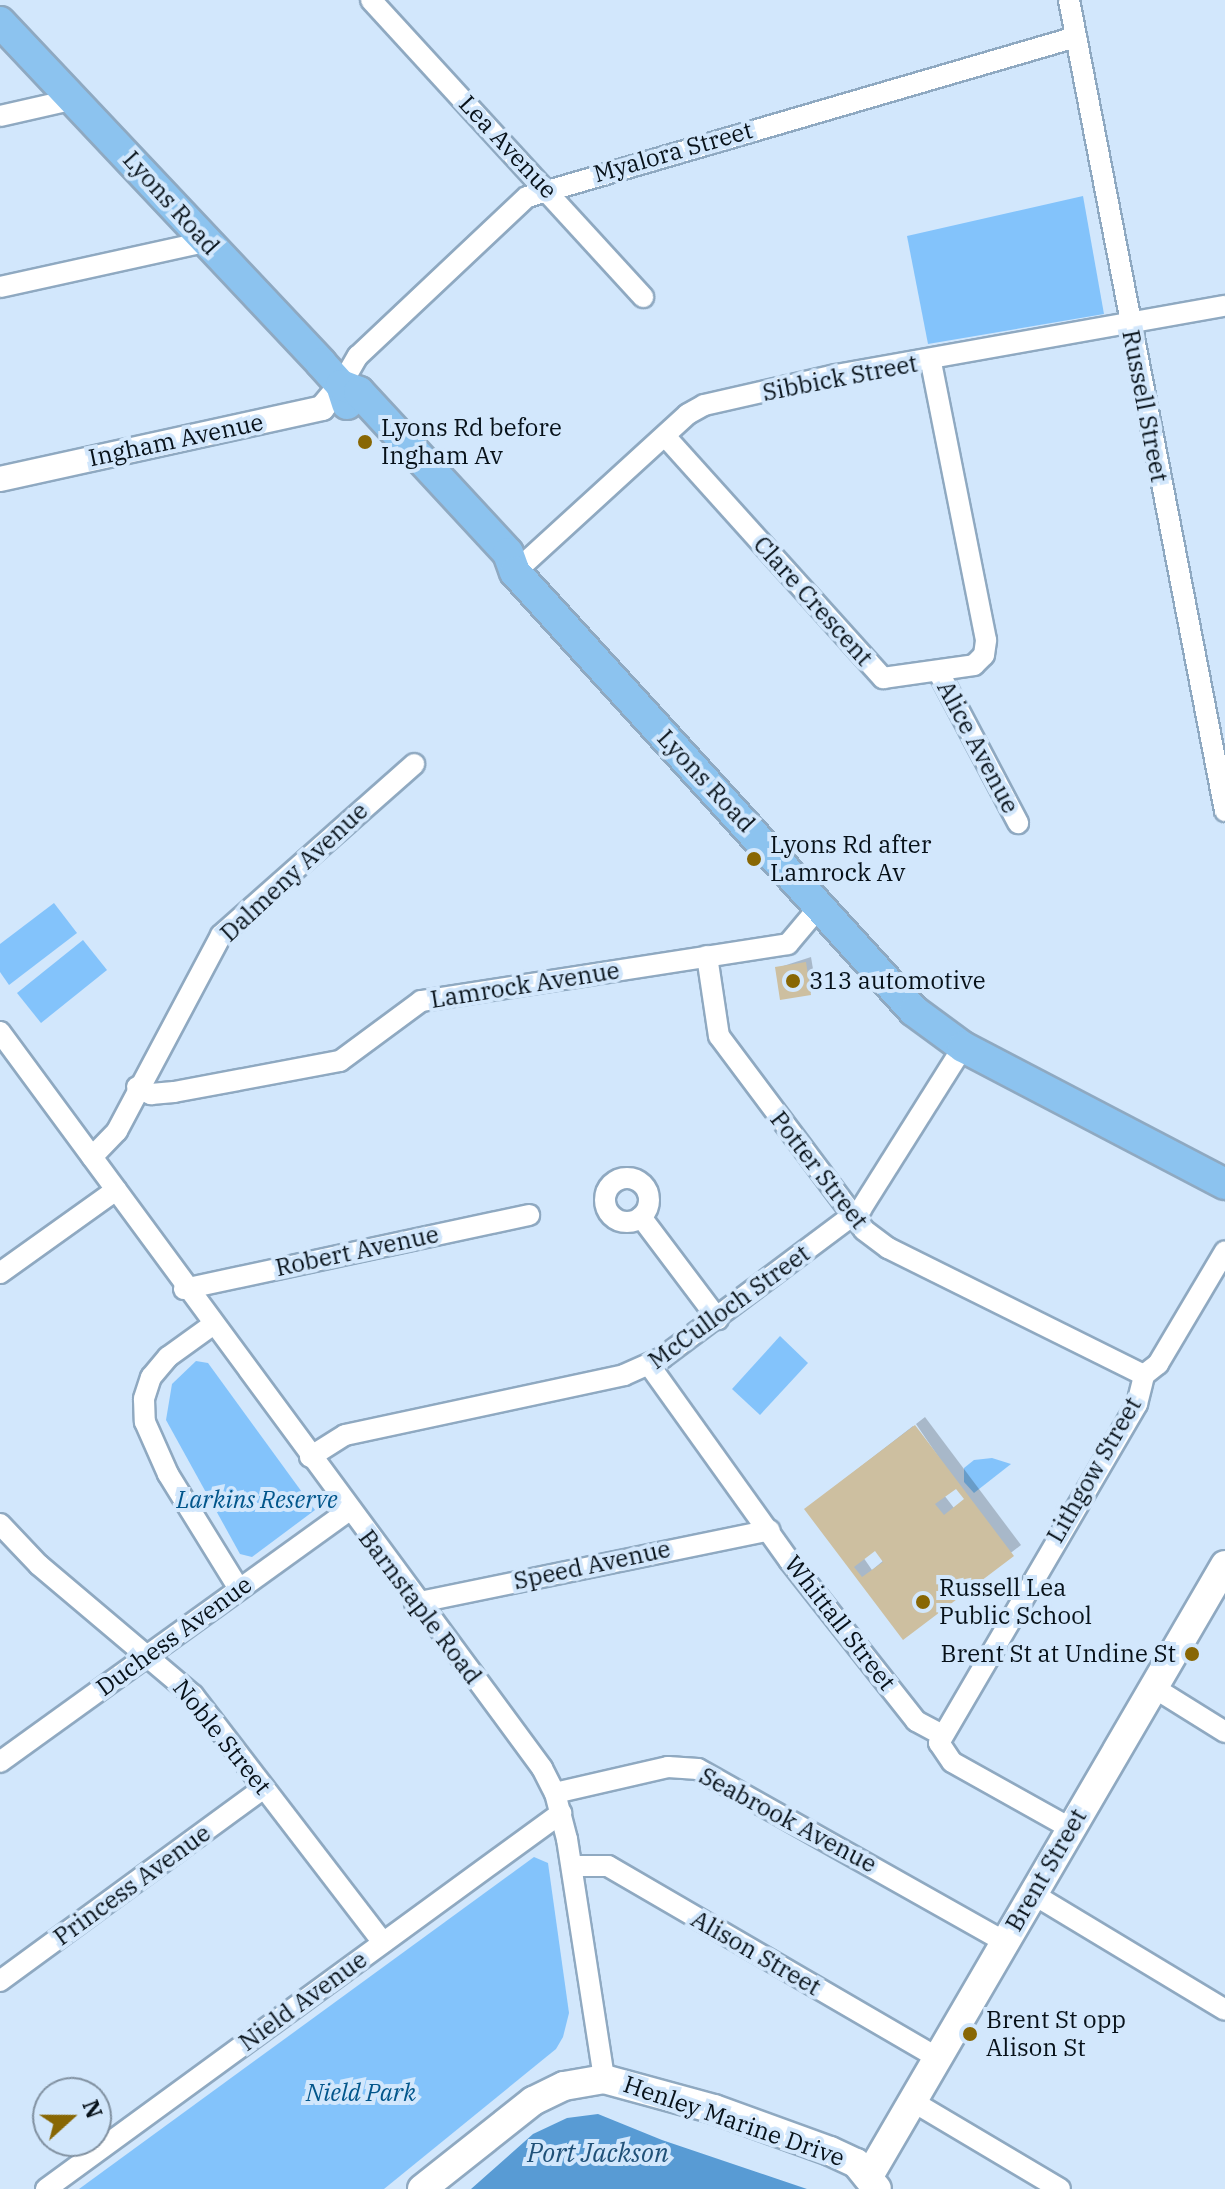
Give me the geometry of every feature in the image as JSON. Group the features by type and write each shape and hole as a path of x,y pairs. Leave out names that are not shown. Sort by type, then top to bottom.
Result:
{"main road":[{"name":"Lyons Road","path":"0,22 341,385 346,403 477,546 495,565 515,572 914,1011 963,1047 1225,1184"},
{"name":"Brent Street","path":"873,2183 936,2057 1225,1565"},
{"name":"Henley Marine Drive","path":"422,2189 533,2101 564,2086 604,2079 714,2109 812,2144 856,2163 873,2183"}],"street":[{"name":"Lea Avenue","path":"371,0 643,297"},
{"name":"Russell Street","path":"1069,0 1225,811"},
{"name":"Myalora Street","path":"341,385 358,356 501,220 547,189 1076,37"},
{"path":"0,116 75,99"},
{"path":"0,287 205,242"},
{"name":"Sibbick Street","path":"515,572 665,436 704,405 1225,306"},
{"name":"Clare Crescent","path":"665,436 883,678 974,665 984,655 986,640 931,361"},
{"name":"Ingham Avenue","path":"0,479 322,408 341,385"},
{"name":"Alice Avenue","path":"938,671 1018,823"},
{"name":"Dalmeny Avenue","path":"92,1157 117,1131 137,1087 221,935 414,764"},
{"name":"Lamrock Avenue","path":"137,1087 151,1094 174,1092 340,1061 421,1001 788,944 820,906"},
{"name":"Potter Street","path":"707,956 719,1036 852,1217 888,1248 1144,1375"},
{"name":"Barnstaple Road","path":"0,1032 211,1326 349,1510 558,1803 573,1866 604,2079"},
{"name":"McCulloch Street","path":"310,1457 345,1435 650,1366 718,1319 852,1217 878,1188 963,1047"},
{"path":"0,1273 116,1190"},
{"name":"Robert Avenue","path":"184,1289 529,1215"},
{"path":"641,1217 718,1319"},
{"name":"Lithgow Street","path":"942,1735 1137,1404 1144,1375 1158,1364 1225,1251"},
{"path":"211,1326 168,1357 151,1377 144,1399 145,1422 168,1474 239,1589"},
{"name":"Whittall Street","path":"650,1366 916,1721 942,1735 940,1748 952,1762 1070,1828"},
{"name":"Duchess Avenue","path":"0,1762 349,1510"},
{"name":"Noble Street","path":"0,1524 39,1565 193,1695 383,1943"},
{"name":"Speed Avenue","path":"415,1603 770,1530"},
{"path":"1153,1687 1225,1732"},
{"name":"Seabrook Avenue","path":"558,1803 668,1767 698,1769 1005,1942"},
{"name":"Princess Avenue","path":"0,1981 264,1788"},
{"name":"Nield Avenue","path":"46,2189 383,1943 558,1803"},
{"name":"Alison Street","path":"573,1866 608,1866 936,2057"},
{"path":"1033,1894 1225,2010"},
{"path":"912,2101 1060,2189"}],"green space":[{"path":"1083,196 1104,314 928,344 907,236"},
{"path":"54,903 77,933 9,985 0,972 0,944"},
{"path":"83,940 107,970 41,1023 17,993"},
{"path":"780,1336 808,1363 760,1415 732,1389"},
{"name":"Larkins Reserve","path":"196,1361 208,1363 315,1510 252,1557 240,1554 166,1420 172,1384"},
{"path":"992,1458 1011,1464 974,1493 964,1482 964,1468 974,1460"},
{"name":"Nield Park","path":"534,1857 548,1863 569,2013 563,2037 556,2049 384,2189 79,2189"}],"water":[{"name":"Port Jackson","path":"598,2114 662,2140 807,2189 471,2189 533,2134 567,2118"}],"building":[{"name":"313 automotive","path":"806,962 811,995 780,1000 775,967"},
{"path":"915,1425 1014,1556 903,1640 804,1509","holes":["956,1489 964,1499 944,1515 935,1504","875,1551 883,1562 862,1577 854,1567"]}],"place":[{"name":"Lyons Rd before Ingham Av","path":"365,442"},
{"name":"Lyons Rd after Lamrock Av","path":"754,859"},
{"name":"313 automotive","path":"793,981"},
{"name":"Russell Lea Public School","path":"923,1602"},
{"name":"Brent St at Undine St","path":"1192,1654"},
{"name":"Brent St opp Alison St","path":"970,2034"}]}
